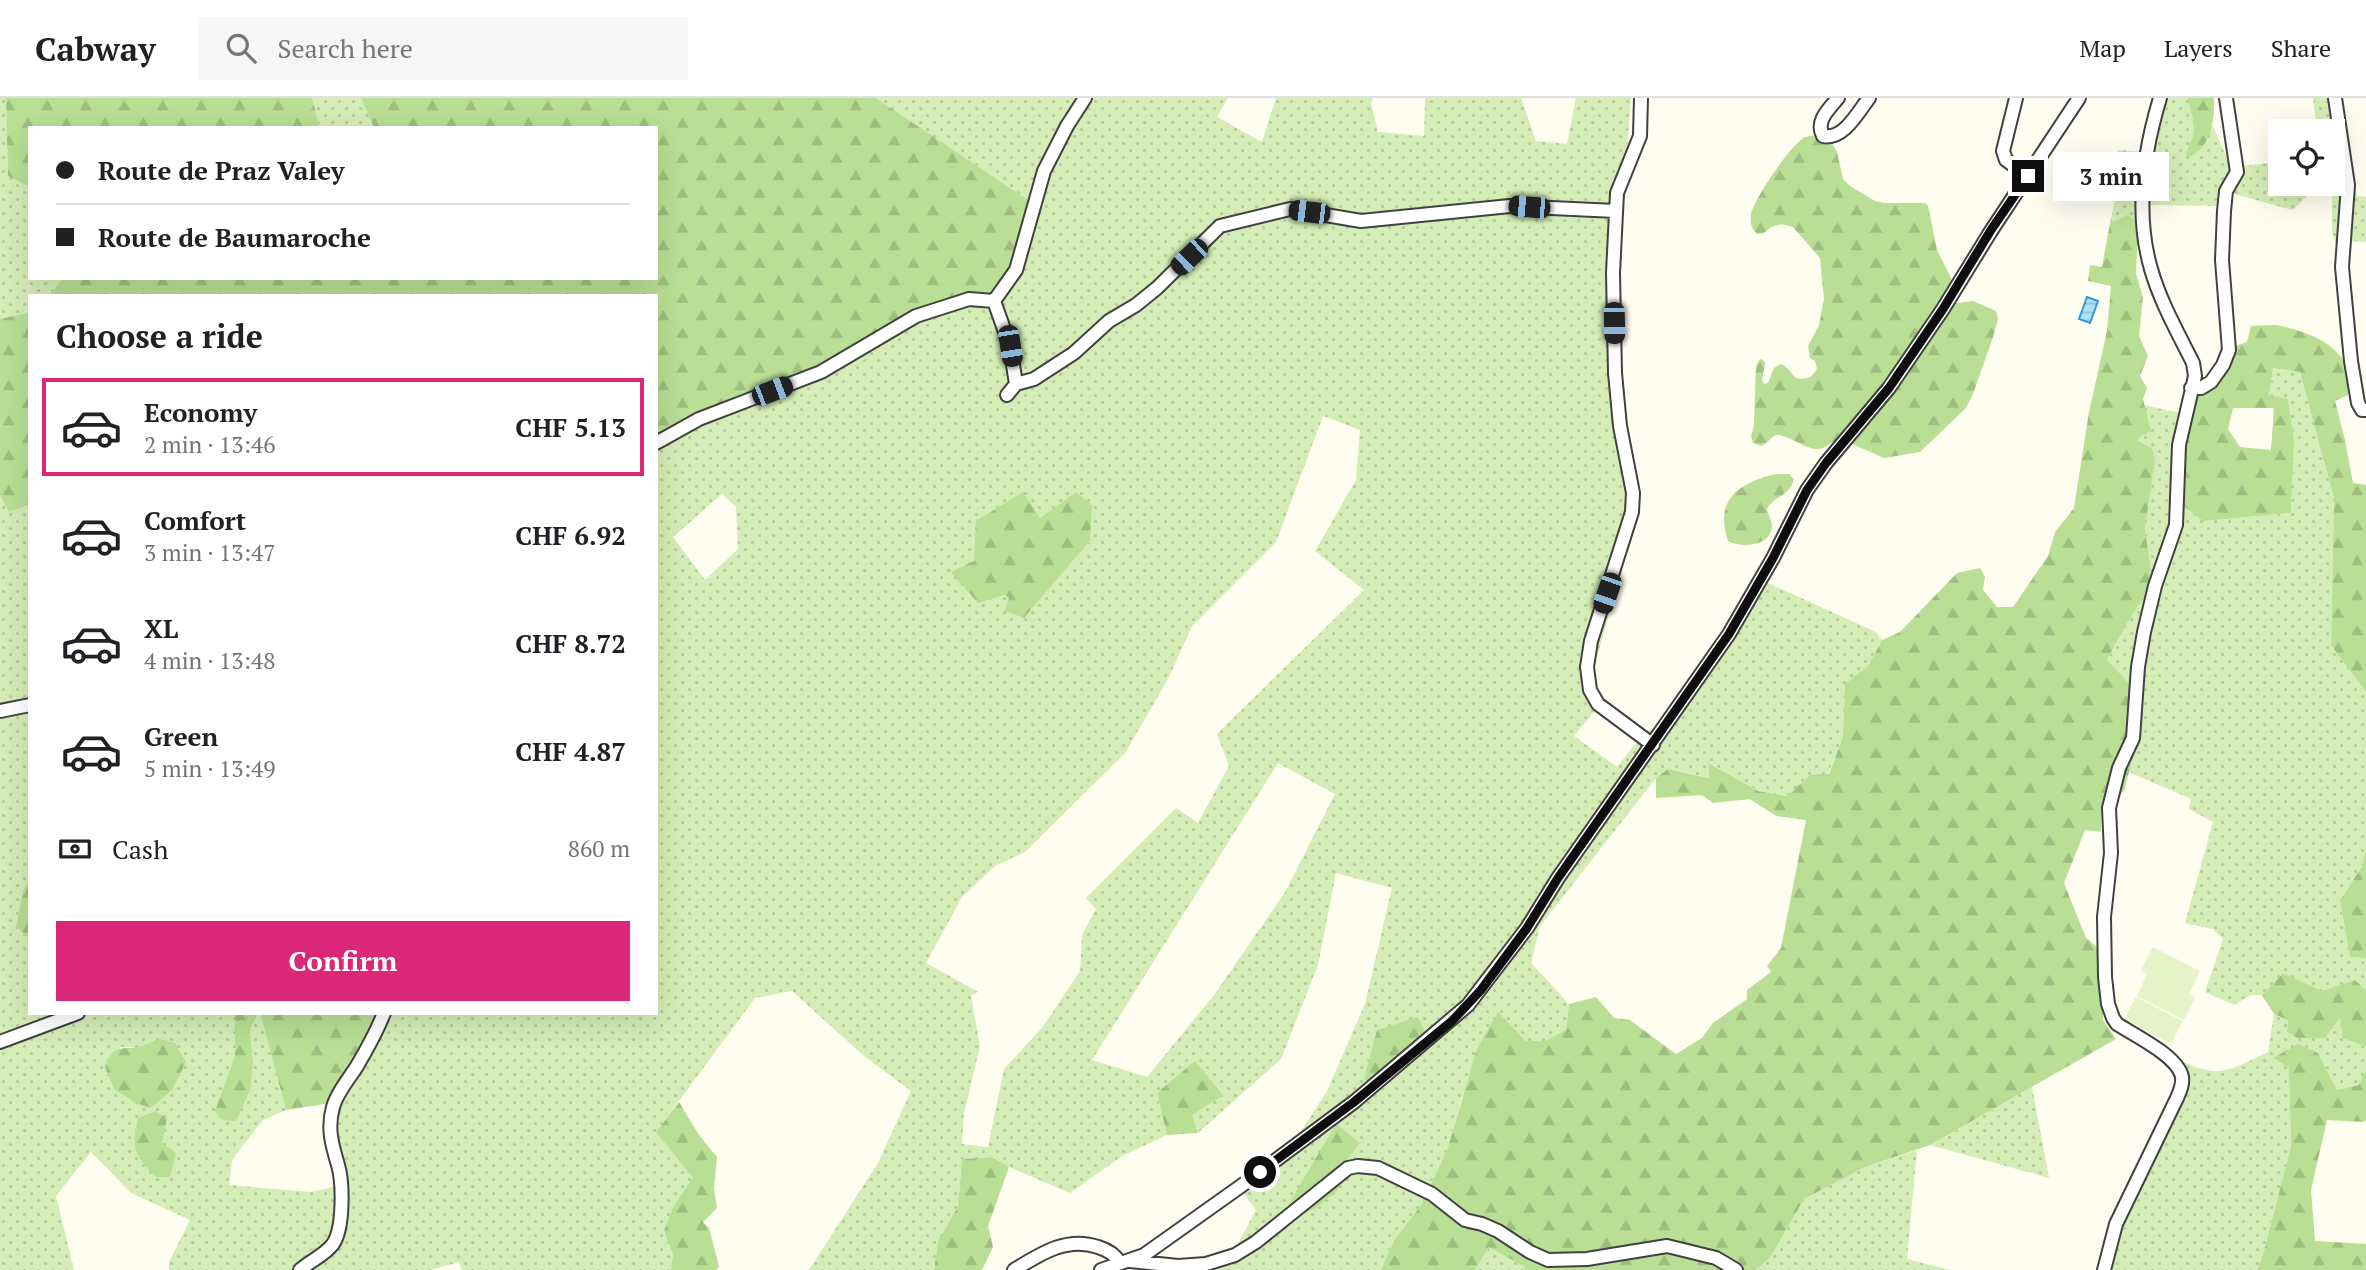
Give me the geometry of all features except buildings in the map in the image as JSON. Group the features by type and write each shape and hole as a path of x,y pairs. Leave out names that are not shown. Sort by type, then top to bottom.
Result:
{"street":[{"path":"994,302 1016,270 1044,171 1085,98"},
{"path":"1641,98 1640,136 1617,193 1612,273 1615,373 1620,426 1633,493 1632,512 1591,641 1587,667 1590,690 1598,704 1653,744"},
{"path":"1838,98 1820,123 1823,136 1842,132 1869,98"},
{"path":"2015,98 2003,151 2006,160 2028,176"},
{"path":"1101,1270 1144,1255 1354,1102 1468,1005 1527,928 1558,878 1729,634 1773,558 1807,490 1826,463 1889,388 2079,98"},
{"path":"2105,1270 2116,1224 2177,1098 2182,1082 2180,1070 2171,1058 2117,1024 2108,1004 2105,978 2104,917 2111,853 2109,808 2119,768 2133,738 2138,667 2144,632 2155,586 2176,525 2179,445 2195,376 2193,363 2151,270 2144,240 2147,152 2160,98"},
{"path":"2191,388 2201,388 2211,382 2223,365 2229,350 2222,260 2224,211 2227,191 2237,172 2225,98"},
{"path":"2335,98 2348,185 2342,239 2345,304 2358,403 2362,410 2366,410"},
{"path":"1007,395 1016,384 1034,379 1074,353 1110,321 1136,305 1220,226 1290,209 1361,221 1510,205 1616,211"},
{"path":"658,442 699,419 821,372 916,316 969,299 994,302"},
{"path":"994,302 1010,346 1016,384"},
{"path":"0,711 28,705"},
{"path":"0,1042 73,1015"},
{"path":"300,1270 327,1250 337,1235 340,1224 340,1189 338,1166 332,1150 330,1126 333,1106 383,1015"},
{"path":"1014,1270 1047,1251 1079,1243 1109,1252 1123,1262 1178,1266 1206,1264 1235,1255 1256,1242 1348,1168 1359,1166 1378,1168 1432,1194 1465,1220 1499,1231 1530,1252 1548,1260 1587,1259 1667,1246 1716,1258 1736,1270"}],"green space":[{"path":"0,98 6,98 8,176 28,186 28,280 61,280 51,294 28,294 28,312 0,319"},
{"path":"6,98 312,98 319,126 28,126 28,186 8,176"},
{"path":"312,98 361,98 373,126 319,126"},
{"path":"361,98 876,98 1034,204 1016,270 994,301 947,305 821,372 658,442 658,294 51,294 61,280 658,280 658,126 373,126"},
{"path":"876,98 1228,98 1217,117 1262,142 1276,98 1373,98 1371,103 1378,132 1424,136 1425,98 1521,98 1536,141 1567,144 1576,98 1631,98 1618,269 1619,363 1637,517 1594,667 1592,681 1602,702 1574,736 1617,767 1646,731 1656,728 1766,582 1876,632 1882,640 1868,666 1845,685 1843,736 1828,774 1810,775 1787,796 1758,791 1710,763 1710,778 1669,769 1656,778 1540,926 1531,963 1569,1004 1566,1030 1545,1041 1526,1041 1498,1013 1462,1097 1448,1147 1422,1204 1394,1240 1381,1270 1185,1270 1234,1251 1256,1210 1236,1184 1296,1139 1327,1091 1365,1004 1392,888 1336,873 1318,965 1281,1059 1198,1133 1192,1116 1157,1093 1167,1135 1122,1156 1070,1193 992,1157 962,1159 958,1206 938,1243 934,1270 809,1270 878,1163 911,1091 864,1056 792,991 755,998 656,1132 694,1178 673,1207 664,1231 673,1255 671,1270 462,1270 459,1262 431,1270 169,1270 169,1262 190,1220 131,1193 91,1152 56,1196 74,1270 0,1270 0,495 9,512 28,505 28,881 23,890 16,926 28,938 28,1015 235,1015 235,1056 227,1081 253,1062 250,1029 261,1015 286,1110 263,1120 232,1160 229,1185 311,1192 334,1187 327,1138 338,1102 377,1015 658,1015 658,442 1034,204","holes":["1323,416 1360,430 1356,480 1315,551 1364,590 1217,734 1229,766 1198,823 1176,808 1086,898 1096,909 1082,935 1080,971 1042,1028 1004,1069 988,1147 962,1144 964,1113 980,1046 971,996 978,992 926,963 962,897 995,866 1025,852 1125,753 1168,679 1192,626 1276,542","1022,492 1040,518 1076,492 1090,541 1024,618 1009,598 951,573 974,562","722,494 736,507 738,549 705,580 673,537","1278,763 1335,794 1284,894 1214,995 1147,1077 1092,1060","120,1047 141,1047 136,1103"]},
{"path":"2156,98 2200,98 2231,167 2268,163 2268,196 2307,196 2293,210 2230,193 2218,206 2148,205 2138,224 2110,223 2119,180 2118,150 2144,152"},
{"path":"2188,98 2214,98 2210,132 2203,147 2190,157 2186,155 2194,129"},
{"path":"2313,98 2341,98 2344,119 2316,119"},
{"path":"2345,122 2357,196 2366,197 2366,242 2351,241 2339,255 2332,232 2332,196 2345,196"},
{"path":"1816,135 1833,145 1843,179 1850,186 1875,201 1925,203 1928,206 1937,250 1951,278 1954,301 1973,301 1996,311 1998,319 1993,337 1966,408 1920,452 1884,458 1841,439 1816,449 1778,435 1761,446 1753,443 1751,436 1754,425 1756,366 1760,359 1765,363 1762,380 1764,384 1768,383 1774,368 1781,364 1799,378 1811,377 1817,369 1815,361 1810,358 1808,346 1819,325 1824,299 1820,258 1793,227 1782,224 1757,234 1751,220 1759,197 1783,160 1805,137"},
{"path":"2128,215 2138,224 2136,274 2143,297 2139,336 2148,356 2140,376 2147,388 2143,399 2151,431 2137,441 2152,448 2155,462 2145,528 2151,570 2147,594 2128,621 2107,660 2139,694 2142,725 2124,791 2101,809 2101,832 2085,830 2064,883 2086,938 2101,950 2103,1020 2116,1039 1930,1145 1865,1167 1804,1199 1770,1258 1756,1270 1525,1270 1525,1267 1489,1247 1475,1270 1381,1270 1394,1240 1422,1204 1448,1147 1477,1049 1498,1012 1526,1041 1545,1041 1566,1030 1569,1004 1596,997 1614,1018 1630,1020 1676,1054 1702,1038 1713,1023 1747,999 1747,990 1771,972 1767,966 1781,948 1806,820 1776,816 1750,799 1713,803 1702,795 1656,798 1656,778 1668,769 1709,778 1709,763 1758,791 1787,796 1810,775 1829,774 1843,736 1845,684 1868,666 1882,640 1900,632 1957,573 1980,568 1985,577 1983,590 1997,607 2013,607 2048,556 2055,532 2074,508 2089,412 2107,331 2111,286 2088,281 2090,265 2102,267 2110,223"},
{"path":"28,312 28,505 9,512 0,495 0,319"},
{"path":"2276,325 2316,338 2334,349 2347,369 2352,393 2335,401 2353,483 2366,485 2366,692 2331,645 2334,498 2300,372 2273,368 2269,395 2288,399 2294,440 2291,513 2203,521 2182,505 2181,450 2187,418 2201,383 2209,379 2227,349 2247,342 2251,326","holes":["2233,408 2274,408 2271,450 2240,447 2228,429"]},
{"path":"2273,368 2300,372 2334,498 2331,645 2366,692 2366,849 2362,866 2340,901 2350,957 2366,958 2366,990 2355,980 2322,992 2283,973 2262,995 2250,995 2234,1005 2205,992 2223,939 2213,929 2185,923 2213,822 2189,809 2191,799 2129,772 2142,725 2107,660 2128,621 2147,594 2151,570 2145,528 2155,462 2137,441 2151,431 2144,405 2179,413 2187,418 2182,505 2203,521 2291,513 2294,440 2288,399 2269,396"},
{"path":"1776,474 1789,474 1794,479 1786,493 1767,509 1772,524 1767,538 1747,545 1728,541 1724,514 1733,495 1751,482"},
{"path":"1023,492 1040,518 1076,492 1092,505 1090,541 1024,618 1005,611 1009,598 1004,595 978,603 951,572 974,561 976,521"},
{"path":"2366,849 2366,958 2350,957 2340,901 2362,866"},
{"path":"28,881 28,938 16,926 23,890"},
{"path":"2153,947 2200,971 2189,994 2195,998 2184,1020 2137,996 2147,974 2141,970"},
{"path":"2283,973 2322,991 2355,980 2366,990 2366,1047 2343,1038 2340,1018 2325,1038 2297,1038 2287,1032 2288,1020 2274,1014 2262,995"},
{"path":"2136,997 2183,1021 2171,1044 2124,1019"},
{"path":"2274,1014 2288,1020 2287,1032 2297,1038 2325,1038 2340,1018 2343,1038 2366,1047 2366,1070 2360,1085 2337,1090 2318,1053 2274,1059 2289,1068 2291,1146 2257,1270 2099,1270 2101,1252 2120,1197 2170,1121 2185,1084 2173,1057 2212,1071 2222,1071 2242,1064 2268,1052"},
{"path":"235,1015 258,1015 250,1029 253,1062 250,1090 236,1121 223,1120 215,1111 235,1056"},
{"path":"261,1015 377,1015 338,1102 286,1110"},
{"path":"1418,1017 1427,1036 1373,1083 1364,1079 1377,1030"},
{"path":"158,1039 175,1043 186,1062 172,1090 151,1108 136,1103 114,1089 105,1067 116,1051"},
{"path":"2298,1044 2318,1053 2337,1090 2359,1085 2366,1070 2366,1120 2327,1120 2311,1190 2315,1241 2366,1244 2366,1270 2257,1270 2291,1146 2289,1068 2273,1058"},
{"path":"1195,1061 1223,1095 1192,1115 1198,1133 1167,1135 1157,1093"},
{"path":"2032,1087 2049,1178 1930,1145"},
{"path":"679,1102 699,1135 717,1157 714,1188 717,1208 703,1222 709,1228 719,1266 717,1270 671,1270 673,1255 664,1231 673,1207 693,1178 656,1132"},
{"path":"156,1111 167,1119 162,1143 176,1153 170,1177 156,1177 136,1151 138,1118"},
{"path":"1336,1124 1360,1143 1340,1169 1338,1190 1316,1208 1292,1218 1288,1205"},
{"path":"1917,1150 1907,1259 1950,1270 1756,1270 1770,1258 1804,1199 1865,1167"},
{"path":"992,1157 1009,1167 988,1226 993,1247 982,1270 934,1270 938,1242 958,1206 962,1159"},
{"path":"1489,1247 1526,1267 1525,1270 1475,1270"}],"water":[{"path":"2087,297 2098,301 2090,323 2079,319"}],"route":[{"path":"1260,1172 1354,1102 1452,1021 1481,990 1527,928 1558,878 1729,634 1773,558 1807,490 1826,463 1889,388 2028,176"}]}
